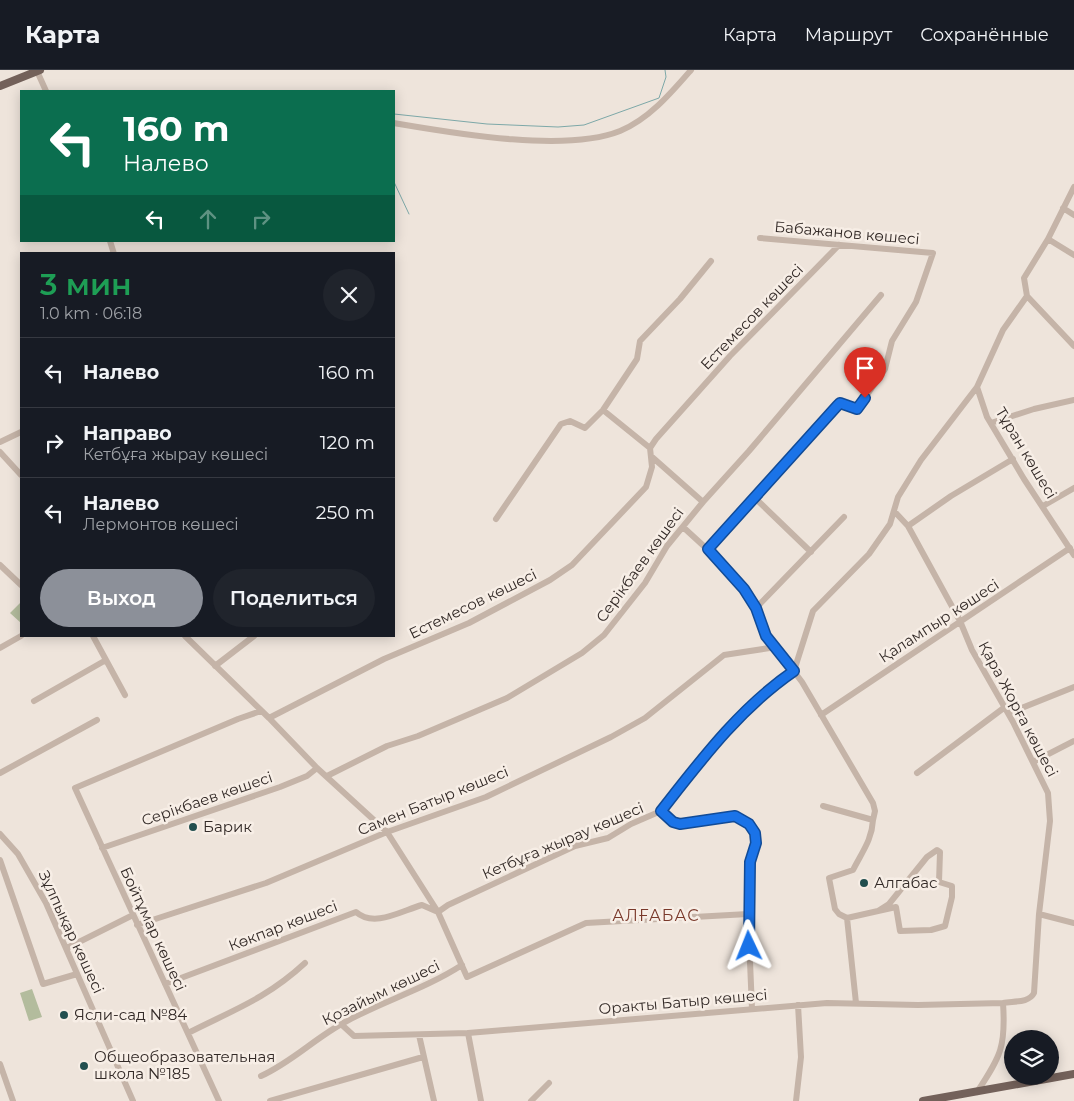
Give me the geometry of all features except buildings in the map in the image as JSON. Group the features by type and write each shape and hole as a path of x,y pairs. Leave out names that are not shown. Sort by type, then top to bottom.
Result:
{"main road":[{"path":"0,86 22,73 38,70"},
{"path":"923,1101 1074,1074"}],"street":[{"path":"38,70 46,90"},
{"path":"395,124 519,138 572,141 591,138 621,131 635,123 659,105 691,70"},
{"path":"1074,187 1048,239 1024,278 1027,296 1074,346"},
{"path":"1063,208 1074,215"},
{"name":"Бабажанов көшесі","path":"754,497 815,433 840,403 857,409 885,369 892,342 916,302 933,253 760,238"},
{"path":"1048,239 1074,255"},
{"name":"Естемесов көшесі","path":"269,718 384,659 469,623 550,580 572,564 646,487 652,467 650,448 730,356 839,245"},
{"path":"496,519 561,424 570,421 585,428 603,410 636,359 640,341 680,299 711,261"},
{"name":"Серікбаев көшесі","path":"327,776 387,746 418,736 508,698 582,653 604,635 645,583 667,546 881,296"},
{"path":"794,671 813,611 869,554 890,524 898,497 921,460 977,387 1003,330 1027,296"},
{"name":"Тұран көшесі","path":"977,387 991,423 1074,555"},
{"path":"991,423 1034,409 1074,400"},
{"path":"603,410 650,448"},
{"path":"0,442 20,432"},
{"path":"0,452 20,474"},
{"path":"651,456 703,502"},
{"path":"908,526 951,496 1012,459"},
{"path":"1043,506 1074,488"},
{"path":"708,549 754,497 811,552"},
{"name":"Қара Жорға көшесі","path":"894,511 908,526 960,621 972,650 1009,713 1048,793 1050,821 1039,914 1034,993 1032,997"},
{"path":"756,608 844,516"},
{"path":"683,527 708,549 744,589 756,608 766,636 794,671 873,802 875,811 869,844 858,857 852,870 831,876 828,881 835,909 839,914 847,918 896,907 900,930 931,930 945,926 952,897 952,886 939,882 940,852 936,850 927,857 889,904 878,911"},
{"name":"Қалампыр көшесі","path":"821,714 1070,548"},
{"path":"0,565 20,584"},
{"path":"0,648 20,637"},
{"path":"94,637 126,695"},
{"path":"186,637 317,768 387,832 438,912 467,977 586,923 748,914"},
{"path":"215,666 253,637"},
{"name":"Самен Батыр көшесі","path":"137,925 266,883 387,832 486,796 611,737 645,718 724,655 776,647"},
{"path":"34,701 106,660"},
{"name":"Кетбұға жырау көшесі","path":"438,912 448,905 575,846 608,838 631,824 661,811 726,730 774,685 794,671"},
{"path":"1009,713 1074,687"},
{"path":"917,773 1005,706"},
{"name":"Бойтұмар көшесі","path":"220,1101 74,788 261,711"},
{"path":"0,773 97,720"},
{"path":"1033,762 1074,741"},
{"name":"Серікбаев көшесі","path":"102,848 280,787 307,776 317,768"},
{"path":"824,806 873,820"},
{"path":"661,811 673,822 680,824 735,816 749,824 755,833 756,843 750,862 748,914 752,1009"},
{"name":"Зұлпықар көшесі","path":"0,834 18,854 29,872 67,948 133,1101"},
{"path":"0,860 43,984 78,974"},
{"name":"Көкпар көшесі","path":"164,984 356,912 363,918 375,921 422,905 438,912"},
{"path":"1039,914 1074,923"},
{"path":"67,948 132,915"},
{"path":"847,918 856,1003"},
{"path":"188,1033 251,1003 278,986 305,963"},
{"name":"Қозайым көшесі","path":"261,1076 284,1064 341,1024 440,980 462,965"},
{"name":"Оракты Батыр көшесі","path":"341,1024 354,1036 419,1035 468,1033 798,1005 1003,1003 1026,1000 1032,997"},
{"path":"977,1092 993,1069 1002,1051 1005,1029 1003,1003"},
{"path":"796,1101 802,1057 798,1005"},
{"path":"468,1033 481,1101"},
{"path":"419,1035 434,1101"},
{"path":"270,1101 423,1058"},
{"path":"0,1064 13,1101"},
{"path":"531,1101 549,1083"}],"green space":[{"path":"20,603 20,622 10,613"},
{"path":"32,989 42,1017 29,1021 20,993"}],"waterway":[{"path":"395,114 487,124 558,127 584,125 659,98 666,77 665,70"},
{"path":"395,184 409,214"}],"place":[{"name":"Барик","path":"193,827"},
{"name":"Алгабас","path":"864,883"},
{"name":"Ясли-сад №84","path":"64,1015"},
{"name":"Общеобразовательная школа №185","path":"84,1066"}],"district":[{"name":"АЛҒАБАС","path":"656,915"}],"route":[{"path":"749,946 750,862 756,843 755,833 749,824 735,816 680,824 673,822 661,811 726,730 774,685 794,671 766,636 756,608 744,589 708,549 815,433 840,403 857,409 865,398"}]}
